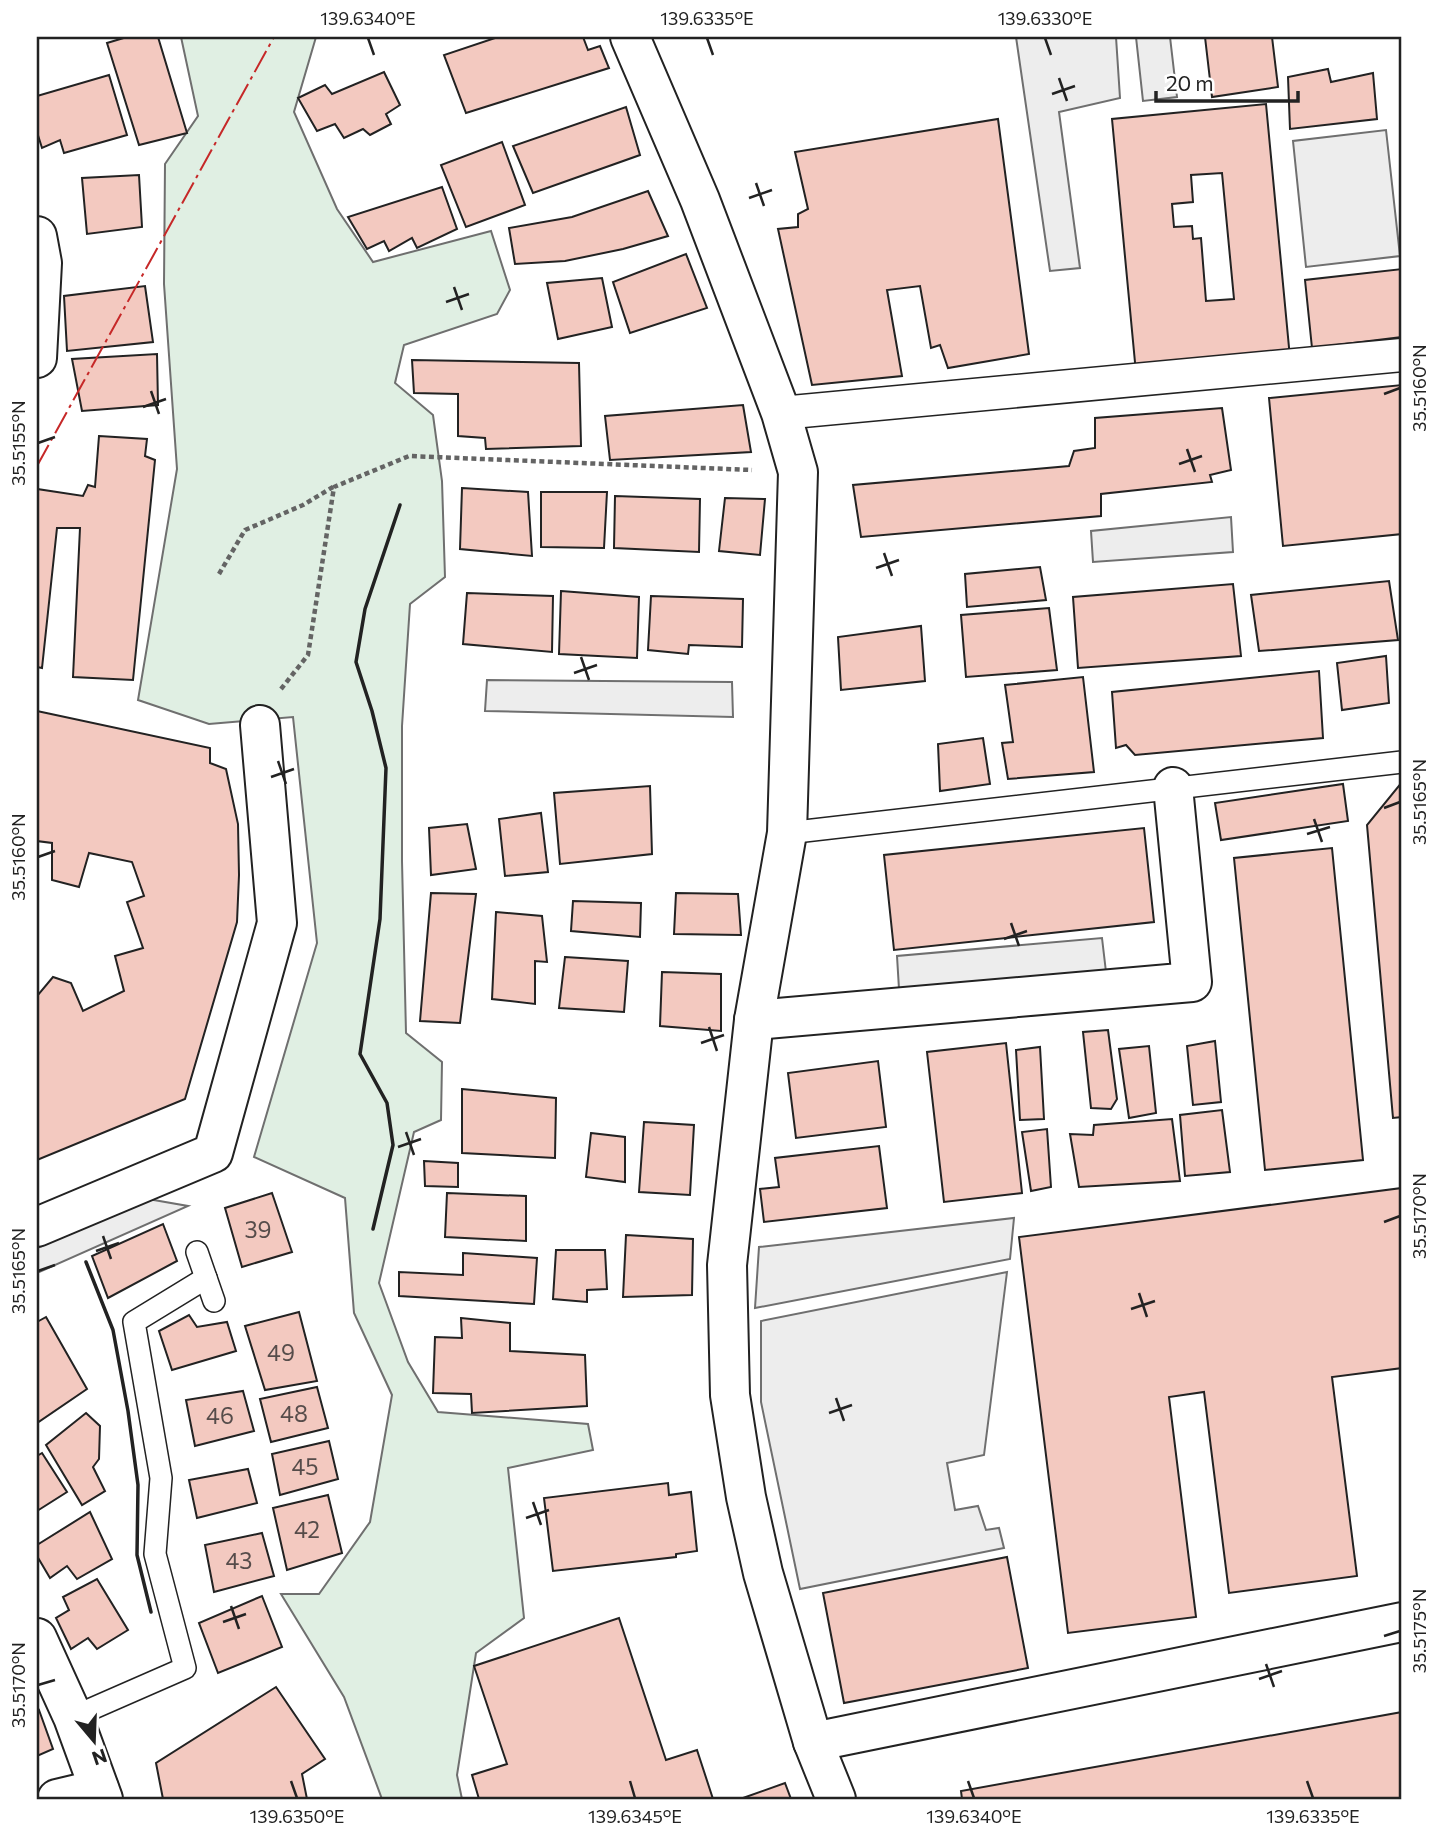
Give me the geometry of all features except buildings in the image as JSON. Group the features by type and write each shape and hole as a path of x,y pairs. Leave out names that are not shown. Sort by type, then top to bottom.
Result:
{"street":[{"path":"630,37 699,200 781,413 799,472 787,833 754,1020 727,1265 730,1395 746,1497 763,1573 813,1742 836,1799"},
{"path":"37,236 42,263 37,358"},
{"path":"781,413 1402,355"},
{"path":"37,1227 213,1153 277,923 267,711"},
{"path":"754,1020 1192,982 1173,787"},
{"path":"813,1742 1402,1622"},
{"path":"37,1638 44,1676 73,1717 101,1794 57,1799"}],"lane":[{"path":"787,833 1402,762"},
{"path":"197,1252 214,1301"},
{"path":"73,1717 185,1668 155,1554 161,1478 134,1322 206,1278"}],"path":[{"path":"219,574 245,530 303,505 334,487 409,456 799,472"},
{"path":"267,711 308,655 334,487"}],"green space":[{"path":"181,37 316,37 294,112 337,209 373,262 491,231 510,290 497,314 404,345 395,383 433,415 442,481 445,577 410,604 402,726 406,1033 442,1062 441,1120 414,1132 379,1283 408,1362 438,1412 588,1424 593,1450 508,1468 524,1618 476,1653 457,1775 462,1799 382,1799 344,1697 281,1594 319,1594 370,1522 392,1395 354,1313 345,1198 254,1157 317,943 293,717 209,724 138,700 177,469 164,284 165,164 198,116"}],"shaded area":[{"path":"1016,37 1116,37 1120,98 1059,112 1080,268 1050,271"},
{"path":"1136,37 1170,37 1177,97 1143,101"},
{"path":"1386,130 1400,256 1306,267 1293,141"},
{"path":"1231,517 1233,552 1093,562 1091,531"},
{"path":"487,680 732,682 733,717 485,711"},
{"path":"1102,938 1106,972 899,989 897,956"},
{"path":"148,1199 188,1206 37,1273 37,1248"},
{"path":"1014,1218 1010,1259 755,1308 759,1247"},
{"path":"1007,1272 984,1455 947,1463 955,1510 978,1506 986,1530 999,1528 1004,1548 800,1589 761,1402 761,1321"}],"wall":[{"path":"373,1229 393,1145 387,1103 360,1054 380,919 386,768 356,662 365,609 400,505"},
{"path":"86,1262 113,1330 138,1485 137,1555 151,1612"}],"power":[{"path":"37,466 274,37"}]}
